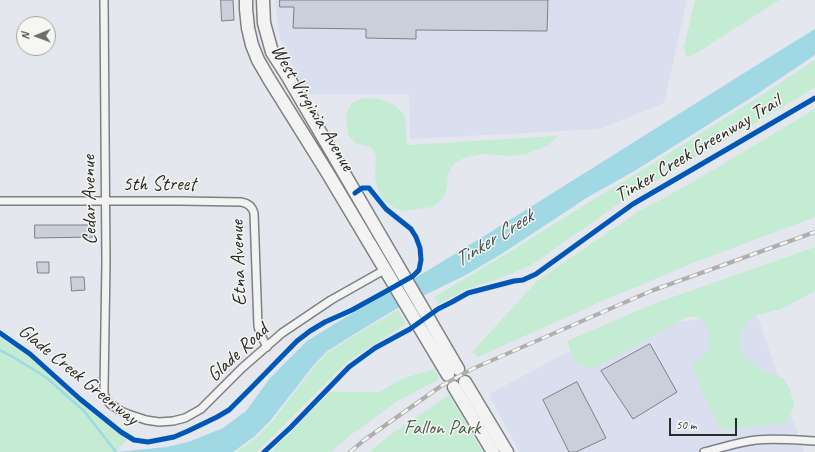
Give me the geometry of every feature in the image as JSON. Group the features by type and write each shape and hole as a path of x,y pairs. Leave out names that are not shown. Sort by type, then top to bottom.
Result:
{"main road":[{"name":"West Virginia Avenue","path":"246,0 248,28 252,45 268,79 327,172 448,376"},
{"name":"West Virginia Avenue","path":"263,0 264,23 272,52 458,369"},
{"path":"493,452 460,384 507,452"}],"street":[{"name":"Cedar Avenue","path":"104,0 106,106 104,394 107,400"},
{"name":"5th Street","path":"0,202 181,201 246,203"},
{"name":"Etna Avenue","path":"246,203 251,206 254,213 258,326 267,347"},
{"name":"Glade Road","path":"107,400 110,404 122,412 146,420 159,422 185,418 201,409 242,368 282,333 331,300 388,273"},
{"path":"704,452 741,442 758,440 815,441"}],"shaded area":[{"path":"275,0 687,0 664,103 600,129 410,139 409,94 310,94 297,77 280,39"},
{"path":"755,309 804,452 519,452 489,394 596,337"}],"green space":[{"path":"695,0 779,0 692,56 686,56 684,47"},
{"path":"815,60 815,87 630,196 530,266 496,280 466,289 439,304 434,297 636,174"},
{"path":"362,98 380,99 396,106 405,116 407,145 558,136 547,146 526,154 513,156 483,154 467,157 454,163 448,174 447,189 442,199 432,207 404,211 393,207 383,199 378,190 375,177 376,156 373,149 357,144 349,137 346,119 348,111 353,103"},
{"path":"815,109 815,217 693,263 607,299 478,357 472,352 537,281 639,211 684,187"},
{"path":"815,247 815,291 784,308 751,317 741,331 740,350 750,363 783,378 790,389 794,405 789,419 781,424 728,430 718,425 691,365 705,355 709,343 709,332 705,323 701,319 695,317 687,317 599,366 586,368 575,363 567,341 653,304"},
{"path":"398,310 406,324 348,361 256,452 236,452 256,438 271,423 314,367 327,353"},
{"path":"0,337 28,356 126,440 116,452 0,452"},
{"path":"435,369 439,379 396,402 352,434 331,452 271,452 330,392 379,392 401,379"},
{"name":"Fallon Park","path":"449,395 483,452 369,452 390,435"}],"water":[{"name":"Tinker Creek","path":"815,29 815,55 757,94 636,170 588,197 503,253 466,275 396,309 326,352 313,366 270,421 255,436 233,452 116,452 167,447 191,441 223,428 246,411 270,378 307,341 489,233"}],"building":[{"path":"221,0 233,0 234,20 222,21"},
{"path":"280,0 548,0 547,31 416,30 416,39 366,38 366,29 293,28 294,7 280,7"},
{"path":"35,225 93,225 93,237 35,238"},
{"path":"37,262 49,262 49,273 38,273"},
{"path":"71,277 84,277 85,290 72,291"},
{"path":"650,344 677,392 633,419 601,371"},
{"path":"577,382 606,438 576,452 569,452 543,400"}],"waterway":[{"path":"0,350 47,378 84,411 116,452"}],"railway":[{"path":"350,452 363,441 441,386 472,369 651,291 815,232"}],"cycle path":[{"name":"Tinker Creek Greenway Trail","path":"264,452 290,428 349,367 375,348 410,329 438,309 468,293 523,280 536,274 633,204 815,98"},
{"name":"Glade Creek Greenway","path":"0,333 30,354 80,399 121,432 134,440 148,442 174,437 229,410 297,341 310,331 383,293 413,276 419,270 421,260 420,248 411,229 386,209 369,188 362,188 355,193"}]}
